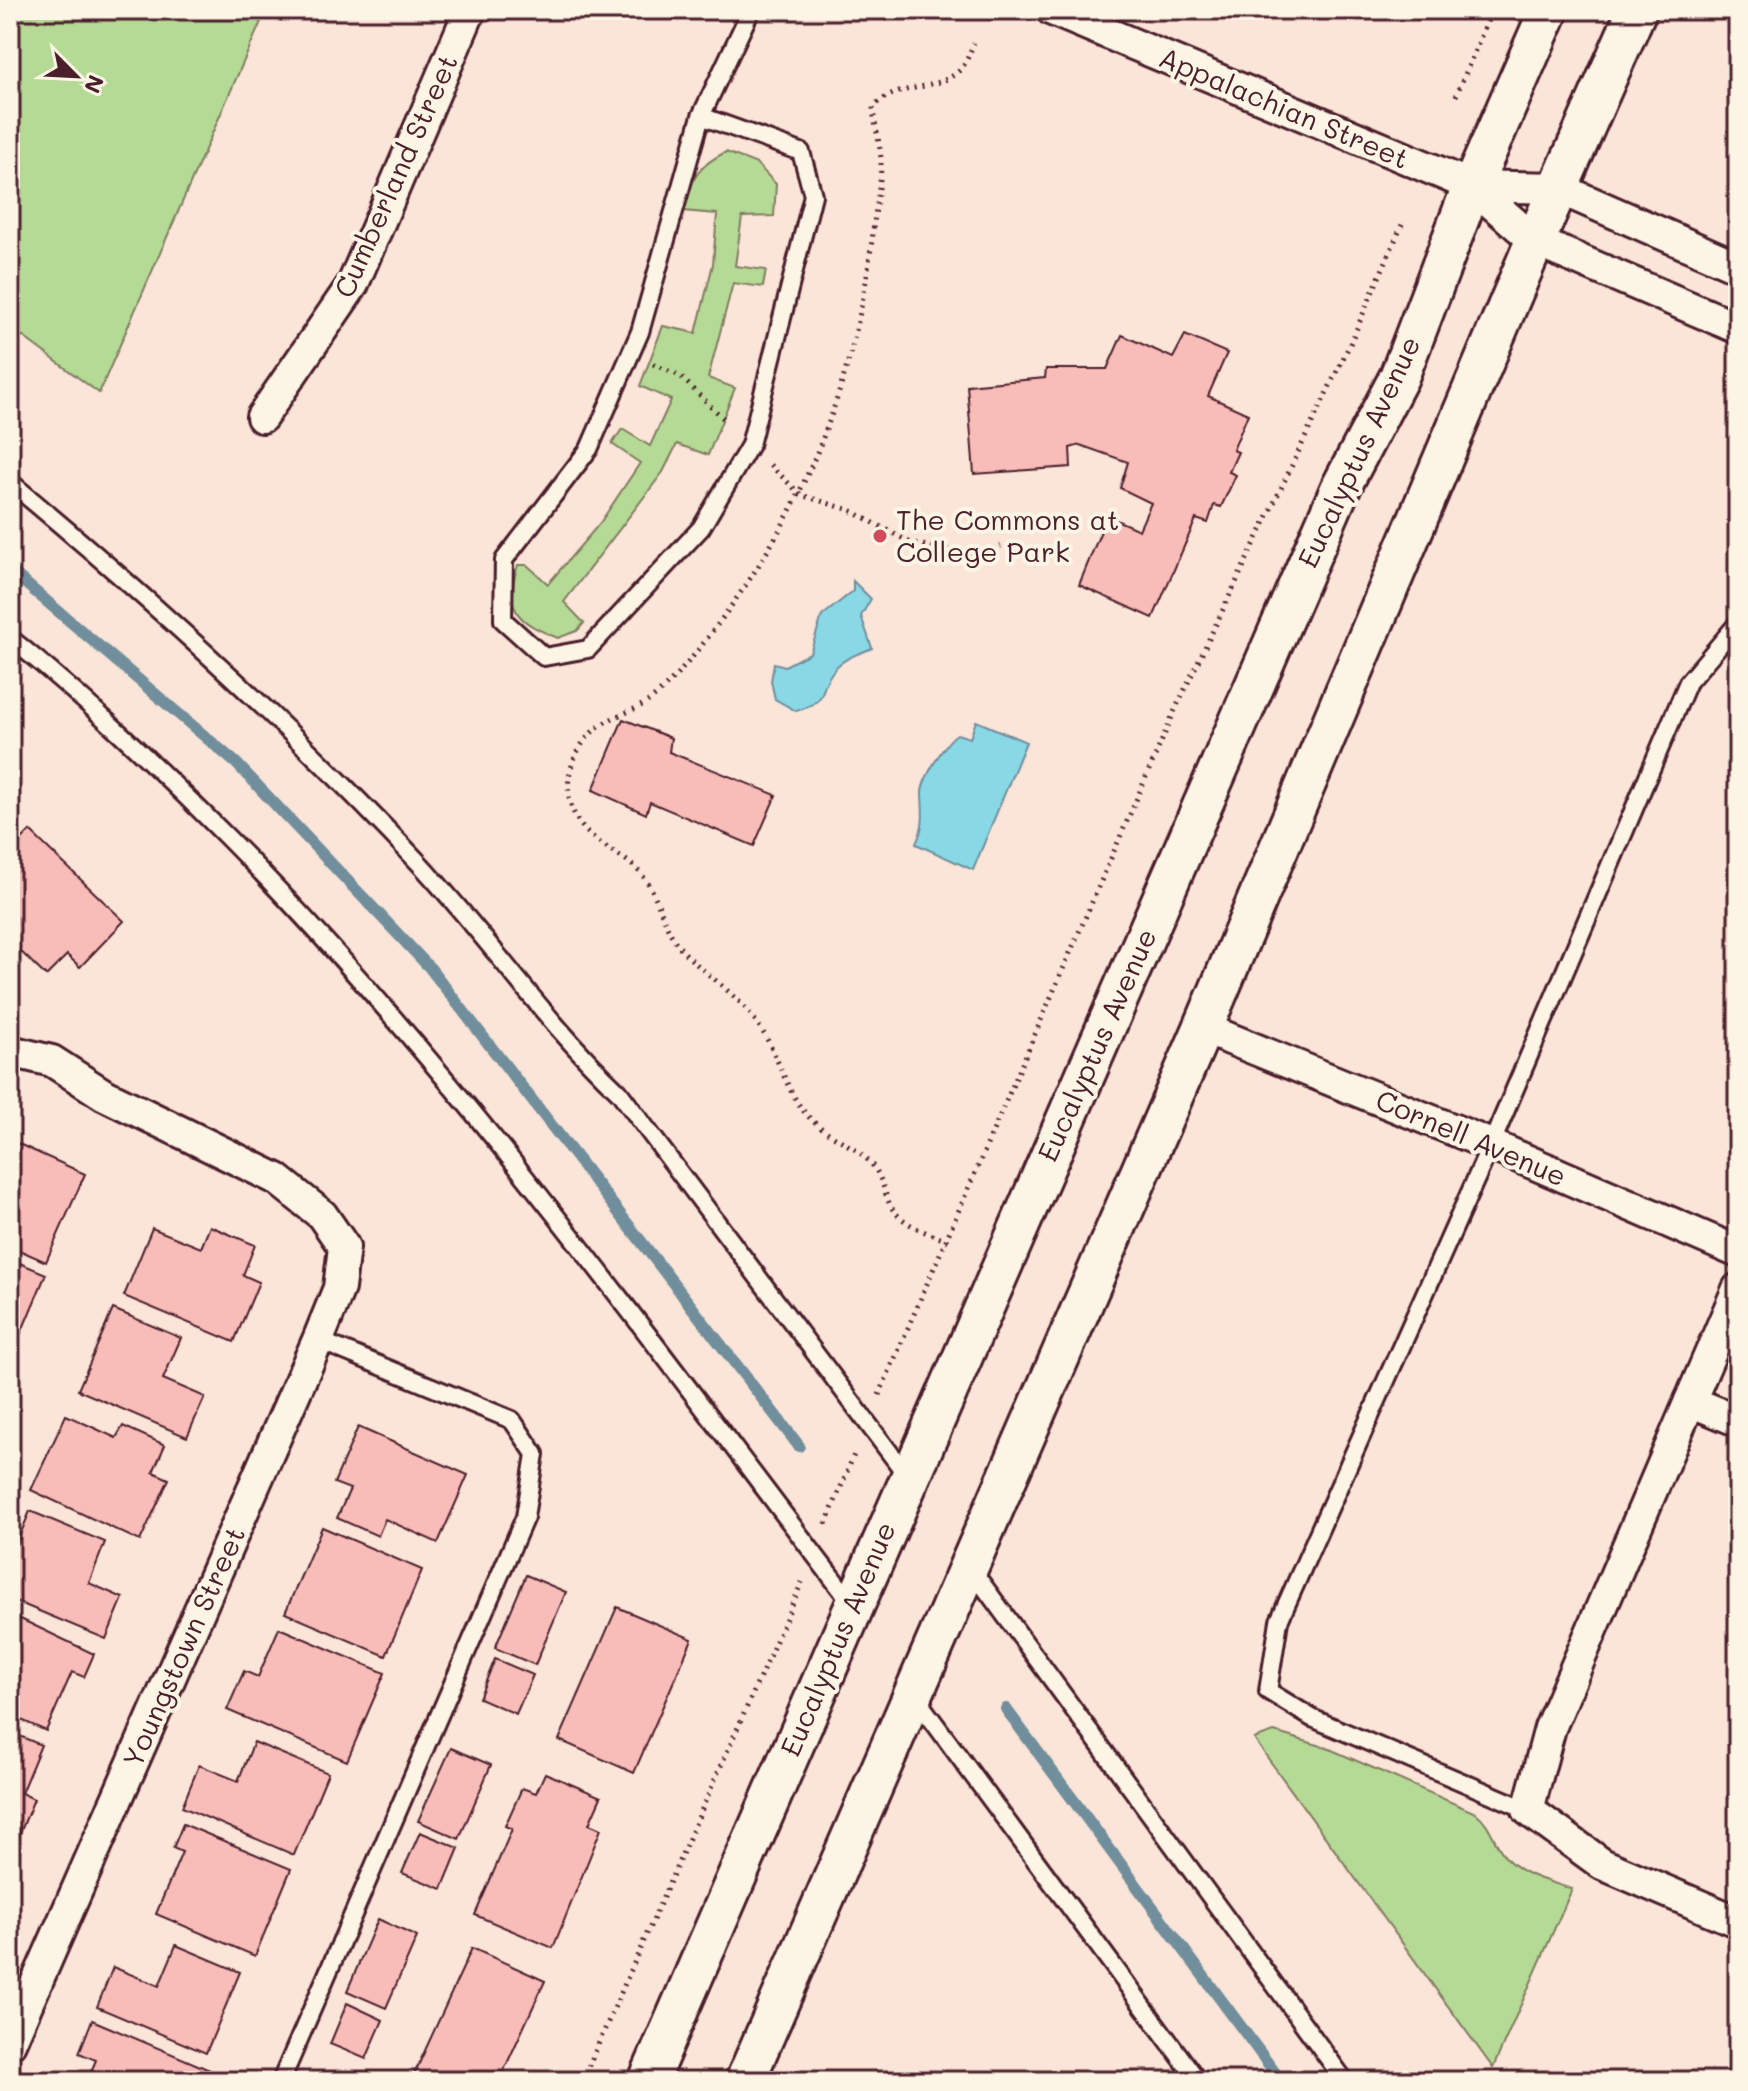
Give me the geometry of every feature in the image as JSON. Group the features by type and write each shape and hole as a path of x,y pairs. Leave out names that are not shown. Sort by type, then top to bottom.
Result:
{"street":[{"name":"Cumberland Street","path":"262,417 353,284 470,10"},
{"name":"Appalachian Street","path":"1052,10 1472,186"},
{"name":"Eucalyptus Avenue","path":"648,2081 1340,489 1399,377 1472,186 1549,10"},
{"path":"745,2081 1203,1028 1535,241 1637,10"},
{"path":"1472,186 1558,188 1738,267"},
{"path":"1472,186 1535,241 1738,328"},
{"name":"Cornell Avenue","path":"1203,1028 1491,1145 1738,1252"},
{"name":"Youngstown Street","path":"10,1051 52,1061 103,1094 277,1179 322,1215 344,1247 339,1288 318,1340 10,2043"},
{"path":"1738,1289 1550,1728 1528,1810 1602,1864 1738,1922"},
{"path":"1690,1401 1738,1421"}],"lane":[{"path":"701,116 801,152 813,195 750,445 701,528 588,649 544,657 503,620 504,560 589,449 640,332 701,116 751,10"},
{"path":"10,482 130,582 232,676 358,798 453,900 591,1066 619,1092 908,1477"},
{"path":"1528,1810 1312,1718 1268,1691 1279,1621 1491,1145 1688,682 1738,623"},
{"path":"10,638 109,722 317,928 448,1079 582,1245 853,1605"},
{"path":"281,2081 525,1517 535,1454 512,1420 318,1340"},
{"path":"968,1565 1345,2081"},
{"path":"912,1692 1198,2081"}],"path":[{"path":"1456,96 1492,10"},
{"path":"948,1241 905,1221 891,1208 876,1170 866,1159 821,1131 804,1112 756,1020 681,948 663,922 655,896 642,874 595,841 578,821 569,795 571,767 588,735 606,722 647,702 664,687 725,615 801,495 834,407 856,335 872,245 881,160 873,107 886,94 938,82 962,69 974,43"},
{"path":"582,2081 814,1554 866,1424 948,1241 1175,710 1350,344 1404,220"},
{"path":"649,362 680,376 723,418"},
{"path":"801,495 850,510 879,529 911,543 980,555 1001,546"}],"green space":[{"path":"10,10 266,10 99,393 10,327"},
{"path":"726,152 757,164 776,184 774,216 742,217 735,266 766,270 763,287 733,283 708,378 735,388 708,455 677,444 663,472 564,602 584,623 577,631 558,638 532,626 517,612 512,593 518,565 527,565 548,584 600,523 640,463 612,444 622,429 650,446 671,400 640,386 663,326 696,333 713,264 717,214 683,211 701,169"},
{"path":"1274,1732 1325,1747 1476,1813 1514,1866 1572,1889 1493,2068 1254,1739"}],"water":[{"path":"853,581 871,599 861,616 872,648 841,663 828,678 818,699 796,711 775,699 771,681 774,663 785,666 810,653 822,616 853,591"},
{"path":"976,721 1026,742 973,870 916,844 922,825 923,788 930,771 957,734 970,738"}],"building":[{"path":"1122,335 1173,358 1185,335 1227,353 1208,396 1248,414 1233,450 1238,452 1229,472 1236,475 1221,507 1214,505 1208,523 1196,519 1153,618 1079,585 1107,516 1139,530 1151,503 1120,488 1128,462 1080,445 1070,448 1071,467 974,474 967,385 1045,378 1046,369 1107,369"},
{"path":"623,719 671,738 669,752 776,795 754,846 650,802 646,814 593,790"},
{"path":"30,831 124,921 80,967 67,955 46,976 10,941 10,851"},
{"path":"10,1140 85,1174 46,1262 10,1246"},
{"path":"210,1226 255,1245 243,1275 259,1282 234,1342 124,1296 152,1228 201,1248"},
{"path":"10,1259 46,1274 10,1359"},
{"path":"113,1309 181,1338 163,1379 205,1397 187,1437 78,1390"},
{"path":"66,1415 116,1438 123,1426 165,1445 153,1472 169,1479 140,1541 31,1490"},
{"path":"358,1427 468,1475 438,1543 385,1519 378,1536 337,1518 350,1489 334,1483"},
{"path":"30,1511 105,1542 89,1583 123,1598 106,1639 10,1599 10,1559"},
{"path":"322,1527 422,1570 386,1656 285,1613"},
{"path":"526,1575 566,1592 535,1665 495,1648"},
{"path":"617,1607 692,1639 634,1773 559,1740"},
{"path":"10,1614 94,1654 84,1677 72,1672 46,1731 10,1715"},
{"path":"279,1628 385,1673 347,1761 227,1710 244,1671 258,1677"},
{"path":"495,1659 533,1675 516,1714 479,1698"},
{"path":"10,1732 41,1745 21,1793 34,1799 18,1838 10,1834"},
{"path":"254,1742 328,1773 294,1855 182,1807 199,1765 238,1781"},
{"path":"451,1748 491,1765 459,1839 418,1821"},
{"path":"545,1773 601,1797 589,1824 601,1829 553,1948 475,1915 512,1829 505,1826 522,1788 536,1793"},
{"path":"183,1824 291,1869 255,1956 156,1914 182,1852 173,1848"},
{"path":"420,1832 459,1848 442,1889 402,1873"},
{"path":"378,1919 417,1937 386,2008 347,1991"},
{"path":"176,1945 240,1972 206,2053 97,2007 113,1967 159,1986"},
{"path":"472,1948 545,1981 499,2081 411,2081"},
{"path":"347,2003 383,2020 366,2059 330,2044"},
{"path":"92,2020 224,2076 222,2081 87,2081 96,2060 79,2053"}],"waterway":[{"path":"10,570 236,763 430,968 799,1446"},
{"path":"1006,1709 1281,2081"}],"place":[{"name":"The Commons at College Park","path":"880,536"}]}
